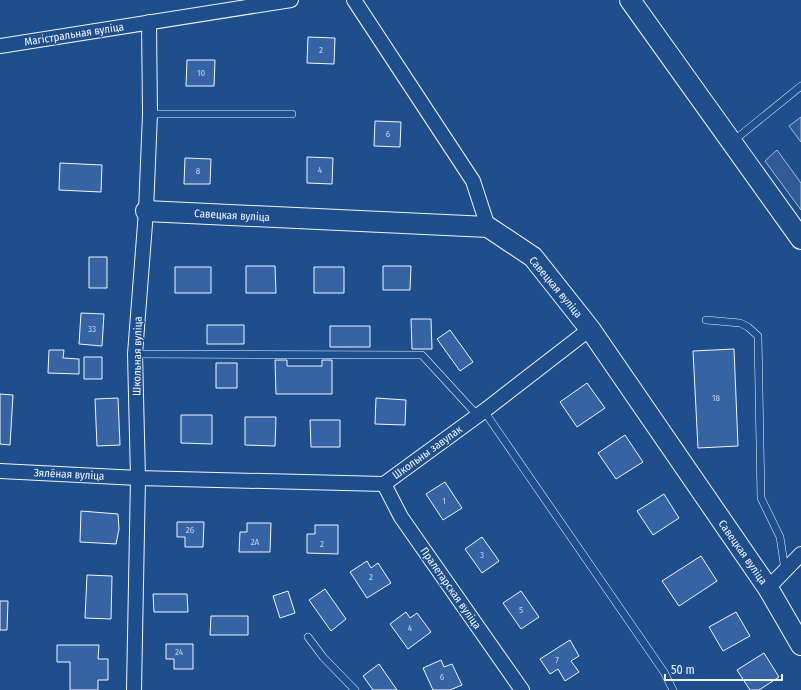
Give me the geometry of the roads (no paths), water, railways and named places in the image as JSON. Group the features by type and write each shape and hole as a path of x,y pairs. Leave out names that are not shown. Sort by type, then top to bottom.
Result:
{"street":[{"name":"Магістральная вуліца","path":"0,46 291,0"},
{"path":"354,0 473,181 488,227"},
{"path":"630,0 801,239"},
{"name":"Школьная вуліца","path":"134,690 138,478 135,354 146,211 150,114 149,22"},
{"name":"Савецкая вуліца","path":"146,211 488,227 533,257 590,329 768,588 801,645"},
{"name":"Школьны завулак","path":"138,478 384,484 481,413 590,329"},
{"name":"Зялёная вуліца","path":"0,471 138,478"},
{"name":"Пралетарская вуліца","path":"384,484 401,517 522,690"},
{"path":"768,588 801,554"}],"lane":[{"path":"732,142 801,86"},
{"path":"150,114 292,114"},
{"path":"706,320 740,323 748,327 758,336 761,498 780,536 785,571"},
{"path":"135,354 422,355 481,413 664,672 673,690"},
{"path":"308,636 323,657 355,690"}]}
